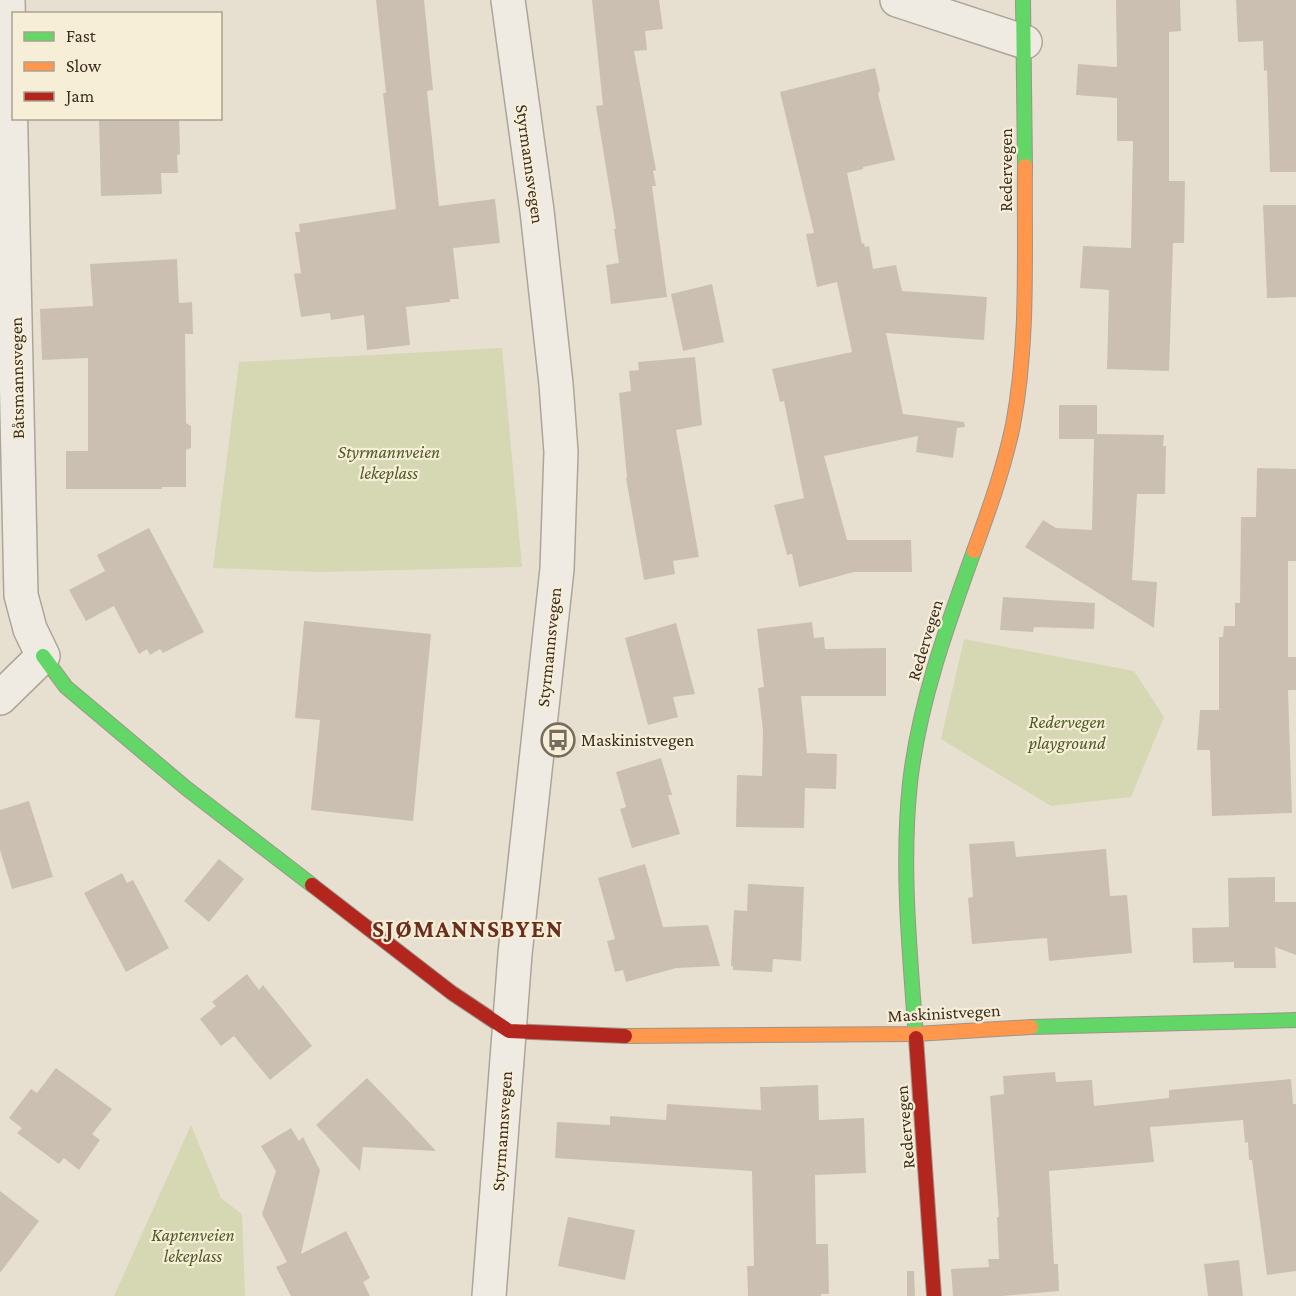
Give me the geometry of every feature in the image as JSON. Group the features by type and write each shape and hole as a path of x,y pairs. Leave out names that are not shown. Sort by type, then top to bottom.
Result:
{"street":[{"name":"Båtsmannsvegen","path":"8,0 21,595 30,629 42,656"},
{"name":"Styrmannsvegen","path":"489,1296 515,954 558,569 561,452 537,211 508,0"},
{"path":"897,0 1025,42"},
{"name":"Redervegen","path":"934,1296 912,982 906,845 910,781 920,725 934,673 953,609 1006,453 1014,414 1019,376 1024,268 1025,42 1023,0"},
{"path":"0,698 42,656 66,687 186,788 452,993 509,1031"},
{"name":"Maskinistvegen","path":"509,1031 602,1036 916,1034 1026,1027 1296,1020"}],"green space":[{"name":"Styrmannveien lekeplass","path":"502,348 522,567 319,572 213,568 239,362"},
{"name":"Redervegen playground","path":"964,639 1134,671 1164,717 1131,797 1051,806 941,739"},
{"name":"Kaptenveien lekeplass","path":"191,1125 221,1198 242,1214 245,1296 114,1296"}],"building":[{"path":"376,0 424,0 433,90 427,91 439,206 495,199 500,243 453,248 459,299 406,307 410,345 367,350 364,315 331,320 330,313 301,317 294,274 301,273 295,232 300,232 299,224 396,209 383,93 386,93"},
{"path":"592,0 659,0 663,29 645,31 647,50 634,51 656,170 653,171 656,186 652,186 667,297 611,304 606,265 619,263 614,229 616,229 596,106 603,105"},
{"path":"1116,0 1180,0 1181,31 1169,32 1169,181 1185,181 1184,243 1173,243 1169,371 1107,369 1109,290 1080,288 1083,246 1131,248 1133,141 1117,141 1117,98 1076,95 1078,64 1117,67"},
{"path":"1236,0 1296,0 1296,172 1270,172 1267,70 1264,71 1263,41 1238,42"},
{"path":"875,68 880,90 878,94 895,160 847,173 862,244 864,243 865,247 869,246 873,269 896,265 902,291 987,297 984,340 886,333 903,414 964,422 965,427 957,428 953,458 916,452 918,436 824,456 847,540 911,540 912,572 854,572 799,587 792,554 787,555 774,505 804,498 784,401 780,402 772,369 852,352 837,282 817,287 806,234 814,233 780,92"},
{"path":"99,120 179,120 178,173 161,173 162,194 101,196"},
{"path":"1263,205 1296,205 1296,297 1267,298"},
{"path":"177,259 179,303 192,302 193,334 185,334 186,423 191,426 191,448 186,450 186,487 66,489 66,451 88,451 88,358 42,360 40,309 93,306 90,264"},
{"path":"712,284 724,342 683,351 671,294"},
{"path":"695,357 702,425 676,430 699,557 673,561 675,574 644,580 626,478 619,393 631,391 629,371 639,370 638,362"},
{"path":"1059,405 1097,405 1097,434 1164,435 1163,446 1166,446 1165,494 1137,494 1132,580 1157,582 1154,628 1025,547 1043,520 1056,528 1092,530 1094,439 1059,439"},
{"path":"1257,468 1296,469 1296,561 1288,561 1288,657 1296,657 1296,690 1288,690 1292,813 1212,816 1210,750 1197,750 1200,710 1219,710 1219,637 1223,637 1224,626 1235,626 1235,603 1240,603 1241,517 1256,517"},
{"path":"149,528 204,632 163,653 160,649 150,655 147,649 139,654 114,606 86,621 69,590 105,571 97,555"},
{"path":"1003,597 1095,603 1094,629 1034,627 1033,632 1000,630"},
{"path":"304,621 431,634 413,821 311,810 320,720 295,718"},
{"path":"812,622 814,638 824,637 825,649 886,648 886,696 801,696 807,753 837,754 836,789 805,788 804,828 736,827 737,775 762,776 763,731 758,688 764,687 757,629"},
{"path":"676,623 695,694 673,697 678,717 648,725 625,638"},
{"path":"661,758 672,795 668,795 680,834 632,848 620,809 626,807 616,772"},
{"path":"29,801 53,877 12,889 0,850 0,810"},
{"path":"1014,841 1016,857 1106,849 1110,896 1127,895 1132,953 1049,961 1047,938 972,944 968,898 973,897 969,844"},
{"path":"219,859 244,879 209,922 184,901"},
{"path":"645,864 663,927 708,925 720,966 676,968 626,982 623,970 615,972 607,941 615,939 598,878"},
{"path":"122,873 127,883 133,880 169,948 126,972 84,893"},
{"path":"1275,877 1275,902 1296,902 1296,955 1275,947 1276,968 1234,968 1234,962 1193,963 1192,928 1229,927 1228,878"},
{"path":"748,884 804,887 801,961 773,959 772,972 733,970 731,966 734,910 747,911"},
{"path":"247,974 259,990 263,985 312,1046 270,1080 234,1036 221,1046 200,1019 216,1006 212,1002"},
{"path":"56,1068 112,1109 92,1134 100,1140 79,1170 64,1158 59,1164 17,1133 22,1128 9,1118 31,1089 37,1093"},
{"path":"1055,1072 1056,1082 1092,1080 1094,1106 1169,1098 1169,1090 1291,1079 1293,1104 1296,1104 1296,1271 1267,1275 1252,1160 1249,1160 1248,1142 1245,1143 1243,1120 1150,1127 1154,1162 1049,1171 1054,1264 1058,1264 1059,1291 1002,1296 953,1296 951,1269 989,1267 988,1259 999,1259 997,1217 999,1217 990,1096 1004,1094 1003,1076"},
{"path":"367,1078 436,1151 363,1147 360,1171 316,1125"},
{"path":"818,1085 819,1120 864,1118 866,1173 815,1175 816,1244 828,1244 829,1294 821,1294 821,1296 748,1296 747,1266 754,1266 752,1171 555,1158 557,1122 610,1125 610,1116 666,1120 667,1104 761,1110 760,1087"},
{"path":"291,1128 299,1141 303,1137 320,1170 301,1254 346,1231 370,1278 363,1282 370,1296 291,1296 276,1267 287,1262 262,1214 276,1171 261,1146"},
{"path":"0,1191 39,1221 0,1273"},
{"path":"568,1217 635,1230 625,1280 558,1266"},
{"path":"1239,1260 1243,1296 1208,1296 1204,1264"},
{"path":"907,1271 914,1271 915,1296 907,1296"}],"traffic: fast":[{"path":"1023,0 1025,166"},
{"path":"916,1038 906,879 910,783 927,694 944,636 974,551"},
{"path":"43,656 66,687 186,788 312,885"},
{"path":"1031,1027 1296,1020"}],"traffic: slow":[{"path":"974,551 1005,457 1018,393 1025,296 1025,166"},
{"path":"625,1036 916,1034 1031,1027"}],"traffic: jam":[{"path":"312,885 452,993 509,1031 625,1036"},
{"path":"916,1038 934,1296"}],"place":[{"name":"Maskinistvegen","path":"558,740"}],"district":[{"name":"SJØMANNSBYEN","path":"468,929"}]}
